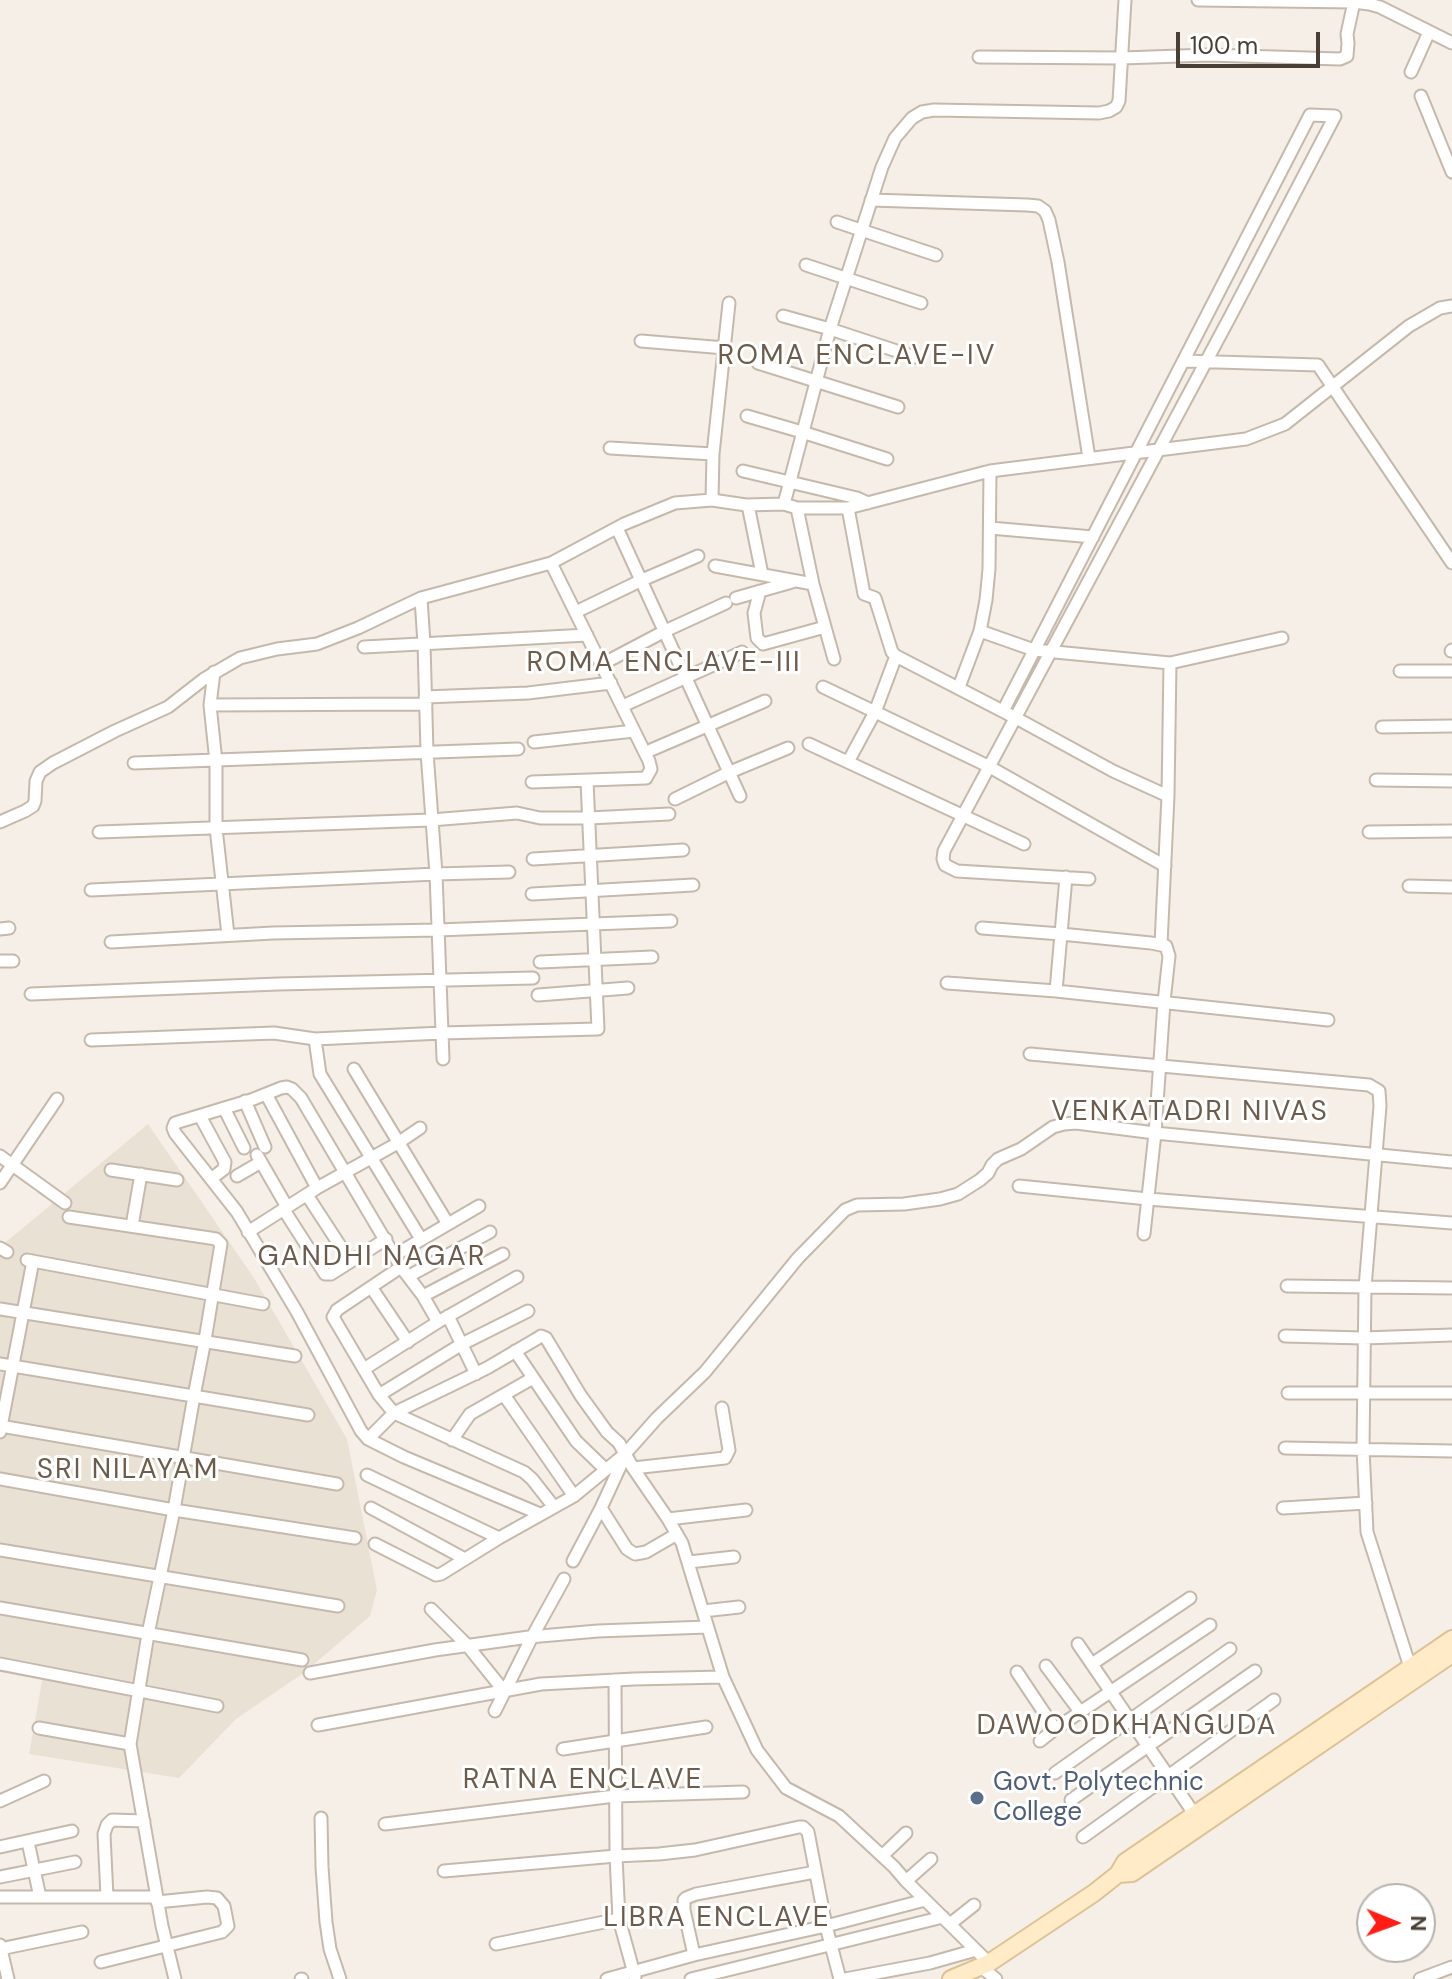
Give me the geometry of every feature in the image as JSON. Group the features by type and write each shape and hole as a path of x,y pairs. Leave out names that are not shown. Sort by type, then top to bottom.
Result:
{"main road":[{"path":"951,1979 985,1965 1094,1893 1118,1874 1125,1862 1452,1639"},
{"path":"1118,1874 1132,1873 1452,1654"}],"street":[{"path":"784,504 830,329 882,167 895,138 912,118 922,112 965,109 1099,113 1116,107 1119,101 1125,0"},
{"path":"1198,0 1381,4 1452,43"},
{"path":"979,57 1209,55 1340,59 1347,56 1347,34 1354,2"},
{"path":"1411,72 1429,32"},
{"path":"1421,96 1452,172"},
{"path":"1003,711 1310,115 1335,116 944,851 945,865 957,871 1089,879"},
{"path":"871,200 1027,205 1038,206 1045,211 1058,262 1089,458"},
{"path":"837,222 936,255"},
{"path":"806,265 921,303"},
{"path":"712,500 713,454 729,303"},
{"path":"0,822 33,806 40,772 53,763 168,707 214,672 248,655 317,644 421,598 551,563 617,528 675,503 712,500 748,505 784,504 797,508 848,508 990,471 1246,439 1285,424 1409,326 1440,308 1452,306"},
{"path":"783,316 915,357"},
{"path":"641,341 725,348"},
{"path":"1184,361 1318,365 1452,563"},
{"path":"758,363 898,407"},
{"path":"747,416 887,459"},
{"path":"610,448 713,454"},
{"path":"743,471 868,503"},
{"path":"959,687 980,631 986,600 990,471"},
{"path":"748,505 762,574"},
{"path":"797,508 813,584 834,659"},
{"path":"848,508 864,594 875,598 896,656 1113,771 1168,796"},
{"path":"617,528 740,796"},
{"path":"990,528 1093,537"},
{"path":"582,609 698,556"},
{"path":"532,782 646,778 651,769 551,563"},
{"path":"715,566 813,584"},
{"path":"608,661 731,600 792,582"},
{"path":"760,591 754,613 757,638 763,644 825,627"},
{"path":"421,598 443,1059"},
{"path":"980,631 1034,650 1170,663 1282,638"},
{"path":"364,647 587,635"},
{"path":"627,704 742,652"},
{"path":"848,762 875,712 896,656"},
{"path":"1161,944 1170,663"},
{"path":"1400,671 1452,671"},
{"path":"214,672 210,705 216,762 216,828 228,935"},
{"path":"210,705 426,700 611,683"},
{"path":"823,687 988,766 1165,866"},
{"path":"651,750 765,701"},
{"path":"1382,727 1452,726"},
{"path":"534,742 634,731"},
{"path":"809,744 1024,844"},
{"path":"675,799 788,748"},
{"path":"134,763 518,749"},
{"path":"1376,780 1452,781"},
{"path":"91,1040 274,1033 315,1039 598,1029 587,781"},
{"path":"99,832 431,820 517,813 540,818 669,814"},
{"path":"1369,832 1452,831"},
{"path":"533,859 683,850"},
{"path":"91,890 509,872"},
{"path":"1056,991 1066,877"},
{"path":"532,894 693,885"},
{"path":"1409,886 1452,887"},
{"path":"111,942 228,935 671,921"},
{"path":"982,928 1166,946 1169,956 1144,1234"},
{"path":"540,962 652,957"},
{"path":"0,961 13,961"},
{"path":"31,994 533,978"},
{"path":"947,983 1056,991 1328,1020"},
{"path":"538,995 628,988"},
{"path":"315,1039 320,1074 421,1239"},
{"path":"1030,1054 1160,1064 1375,1087 1379,1091 1381,1100 1363,1338 1367,1532 1410,1667"},
{"path":"354,1069 448,1224"},
{"path":"476,1374 462,1344 405,1272 301,1098 292,1089 287,1087 175,1123 175,1133 237,1212 368,1439 540,1514"},
{"path":"266,1094 312,1192 350,1261"},
{"path":"0,1183 57,1099"},
{"path":"245,1101 261,1155 285,1208 325,1274 331,1274 386,1239"},
{"path":"224,1108 244,1148"},
{"path":"200,1116 225,1162 224,1169 211,1179"},
{"path":"375,1544 436,1575 441,1574 574,1496 625,1454 705,1372 798,1258 845,1210 857,1205 904,1204 958,1194 988,1173 998,1159 1021,1149 1053,1127 1064,1124 1090,1125 1452,1162"},
{"path":"248,1232 420,1128"},
{"path":"237,1176 261,1155"},
{"path":"0,1156 65,1203"},
{"path":"111,1170 177,1180"},
{"path":"132,1226 141,1174"},
{"path":"1019,1186 1452,1223"},
{"path":"395,1255 479,1206"},
{"path":"69,1217 210,1238 221,1244 130,1744 157,1899 175,1979"},
{"path":"490,1232 371,1287 337,1310 333,1317 379,1395 394,1413 524,1472 554,1507"},
{"path":"423,1296 503,1254"},
{"path":"263,1304 30,1260 23,1313 6,1365 0,1428 337,1484"},
{"path":"364,1369 517,1277"},
{"path":"1287,1286 1452,1288"},
{"path":"371,1287 408,1342"},
{"path":"0,1309 295,1356"},
{"path":"379,1395 462,1344 528,1311"},
{"path":"1285,1336 1363,1338 1452,1335"},
{"path":"368,1439 394,1413 476,1374 541,1336 546,1338 581,1396 598,1421 619,1443 677,1534 689,1562 723,1677 757,1750 786,1788 839,1816 882,1856 976,1950 996,1979"},
{"path":"515,1351 576,1441 606,1470"},
{"path":"6,1365 308,1415"},
{"path":"452,1440 470,1414 533,1378"},
{"path":"1288,1393 1452,1393"},
{"path":"504,1395 574,1496"},
{"path":"633,1468 725,1458 729,1450 722,1408"},
{"path":"1285,1448 1452,1451"},
{"path":"573,1561 625,1454"},
{"path":"367,1475 499,1538"},
{"path":"0,1479 355,1538"},
{"path":"1283,1508 1366,1503"},
{"path":"371,1508 465,1559"},
{"path":"601,1508 627,1549 635,1554 646,1552 677,1534"},
{"path":"668,1519 746,1510"},
{"path":"0,1550 338,1606"},
{"path":"689,1562 734,1557"},
{"path":"495,1711 564,1579"},
{"path":"1092,1664 1190,1598"},
{"path":"703,1611 739,1607"},
{"path":"0,1608 302,1660"},
{"path":"431,1609 467,1645 504,1691"},
{"path":"1040,1741 1210,1625"},
{"path":"310,1673 435,1650 532,1637 707,1627"},
{"path":"1078,1644 1195,1815"},
{"path":"1055,1773 1230,1649"},
{"path":"0,1664 217,1706"},
{"path":"1046,1666 1081,1713"},
{"path":"1071,1800 1255,1671"},
{"path":"1017,1672 1055,1729"},
{"path":"318,1725 541,1684 723,1677"},
{"path":"615,1680 619,1919 635,1976"},
{"path":"1083,1837 1274,1700"},
{"path":"563,1749 706,1727"},
{"path":"39,1728 130,1744"},
{"path":"0,1801 44,1781"},
{"path":"385,1824 615,1796 743,1792"},
{"path":"321,1818 326,1922 330,1949 340,1979"},
{"path":"107,1897 104,1834 107,1825 112,1820 144,1821"},
{"path":"444,1871 695,1850 803,1827 808,1832 826,1926 842,1979 930,1963 976,1950"},
{"path":"0,1847 72,1831"},
{"path":"882,1856 906,1833"},
{"path":"28,1842 40,1897"},
{"path":"906,1881 931,1859"},
{"path":"0,1877 75,1862"},
{"path":"694,1955 684,1910 686,1898 815,1872"},
{"path":"0,1897 214,1897 224,1906 228,1926 222,1932 101,1962"},
{"path":"607,1979 635,1976 694,1955 925,1900"},
{"path":"691,1979 946,1921 974,1905"},
{"path":"496,1944 619,1919"},
{"path":"8,1979 0,1947 82,1932"},
{"path":"1420,1979 1452,1967"}],"shaded area":[{"path":"148,1124 254,1278 347,1439 377,1590 370,1616 305,1672 236,1719 179,1778 29,1754 43,1676 0,1671 0,1247"}],"place":[{"name":"Govt. Polytechnic College","path":"977,1798"}],"district":[{"name":"ROMA ENCLAVE-IV","path":"857,357"},
{"name":"ROMA ENCLAVE-III","path":"664,664"},
{"name":"VENKATADRI NIVAS","path":"1190,1113"},
{"name":"GANDHI NAGAR","path":"372,1258"},
{"name":"SRI NILAYAM","path":"128,1471"},
{"name":"DAWOODKHANGUDA","path":"1127,1727"},
{"name":"RATNA ENCLAVE","path":"583,1781"},
{"name":"LIBRA ENCLAVE","path":"717,1919"}]}
